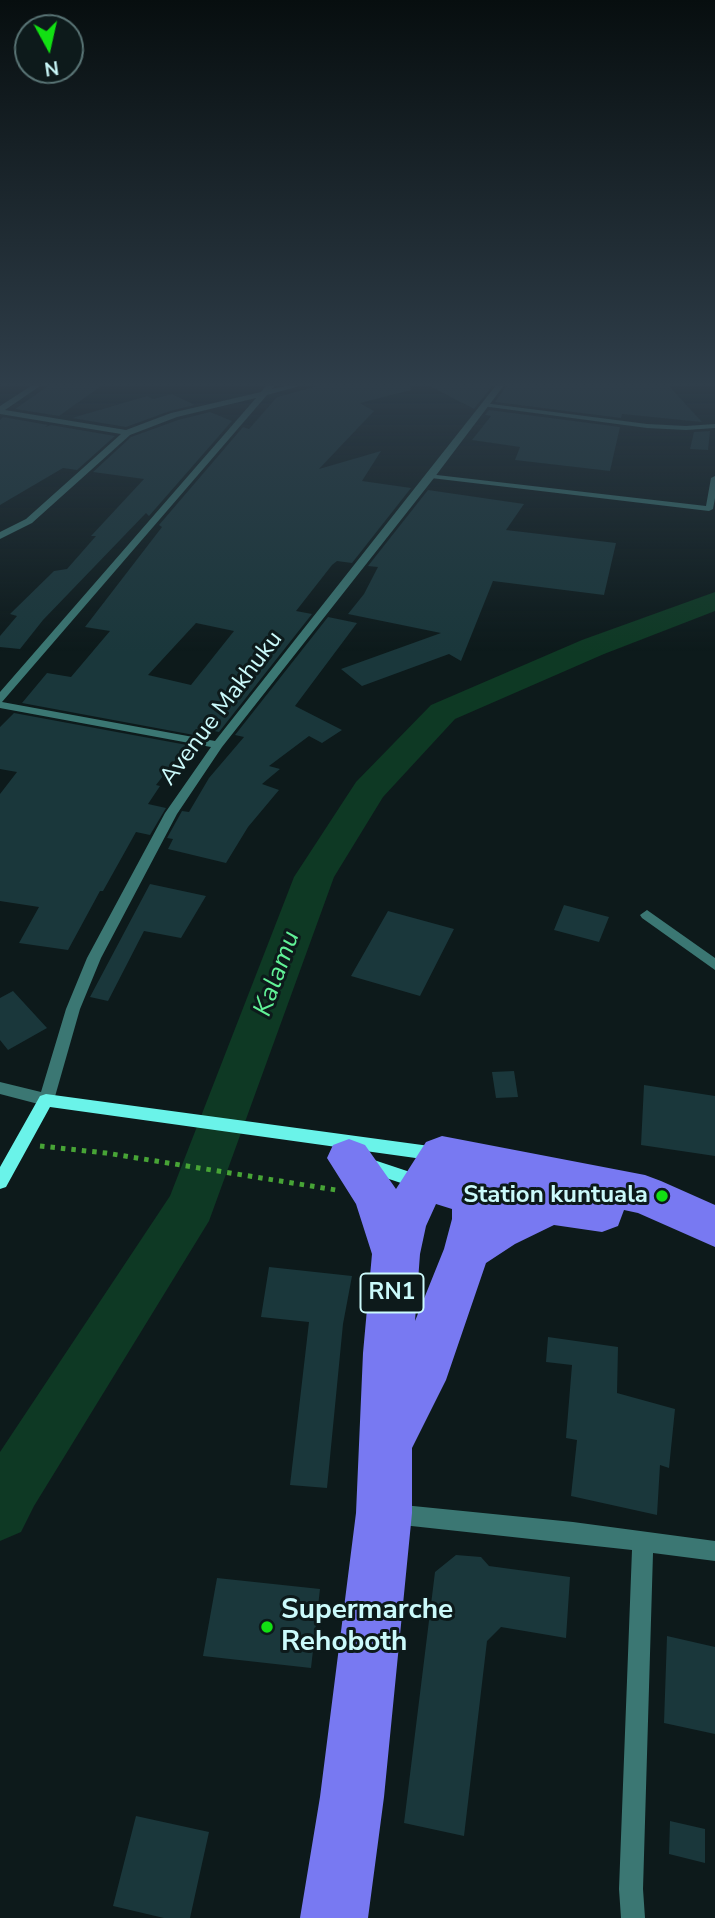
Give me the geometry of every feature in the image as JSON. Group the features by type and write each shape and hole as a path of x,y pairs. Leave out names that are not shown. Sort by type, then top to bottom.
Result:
{"highway":[{"path":"349,1158 376,1196 396,1254"},
{"path":"455,1174 553,1203 651,1222 712,1226"},
{"path":"455,1174 645,1195 712,1226"},
{"name":"RN1","path":"334,1918 352,1797 384,1513 389,1340 396,1254 403,1226 455,1174 475,1219 468,1249 446,1304 421,1380 387,1442"},
{"path":"468,1249 498,1230 553,1203"}],"main road":[{"path":"0,1182 46,1100 285,1134 306,1138 349,1158 455,1174"},
{"path":"306,1138 320,1136 455,1174"}],"street":[{"path":"0,537 29,521 82,474"},
{"path":"0,699 194,474"},
{"name":"Avenue Makhuku","path":"46,1100 73,1009 94,958 171,813 218,745 433,474"},
{"path":"0,705 218,745"},
{"path":"647,915 715,965"},
{"path":"0,1088 46,1100"},
{"path":"384,1513 573,1531 715,1551"},
{"path":"633,1918 631,1889 643,1541"}],"lane":[{"path":"431,476 709,509 715,478"}],"path":[{"path":"22,1144 106,1153 376,1196"}],"building":[{"path":"0,474 54,474 0,505"},
{"path":"104,474 186,474 149,516 146,513 43,620 20,649 0,647 0,636 17,616 10,614 54,571 67,569 96,536 91,536 144,479"},
{"path":"203,474 367,474 362,481 411,488 352,563 337,561 332,565 296,611 312,614 219,732 200,728 194,735 22,703 47,673 71,677 110,631 85,627 162,527 159,525","holes":["196,623 234,631 191,685 148,675"]},
{"path":"428,490 524,504 506,530 616,543 604,595 493,581 461,661 449,654 362,686 341,669 441,633 348,614 364,594 378,567 368,566"},
{"path":"328,617 357,623 295,706 342,730 322,743 309,736 269,766 280,769 262,784 279,790 248,827 226,863 168,849 173,839 167,838 182,811 189,812 209,778 244,737 235,735"},
{"path":"14,713 187,745 156,785 160,786 148,804 166,808 150,835 136,832 68,950 19,943 39,907 0,901 0,794 17,772 0,769 0,727"},
{"path":"150,884 206,896 181,938 144,931 108,1001 90,997"},
{"path":"564,905 609,917 599,942 554,930"},
{"path":"388,911 454,929 420,996 351,976"},
{"path":"13,991 47,1028 8,1050 0,1040 0,998"},
{"path":"514,1071 518,1097 496,1098 492,1072"},
{"path":"644,1085 715,1096 715,1156 641,1145"},
{"path":"269,1267 352,1276 343,1324 327,1488 290,1485 309,1322 261,1317"},
{"path":"548,1337 618,1347 617,1393 675,1409 669,1468 660,1465 657,1515 571,1496 577,1440 566,1438 572,1365 546,1362"},
{"path":"456,1555 481,1557 489,1566 570,1577 566,1638 501,1627 487,1641 464,1836 404,1823 435,1572"},
{"path":"217,1578 320,1589 311,1668 203,1656"},
{"path":"667,1636 715,1647 715,1734 664,1723"},
{"path":"136,1816 209,1832 190,1918 164,1918 113,1906"},
{"path":"670,1821 705,1829 705,1863 669,1854"}],"waterway":[{"name":"Kalamu","path":"0,1511 13,1485 191,1206 314,877 369,790 443,712 593,647 715,601"}],"place":[{"name":"Station kuntuala","path":"662,1196"},
{"name":"Supermarche Rehoboth","path":"267,1627"}]}
